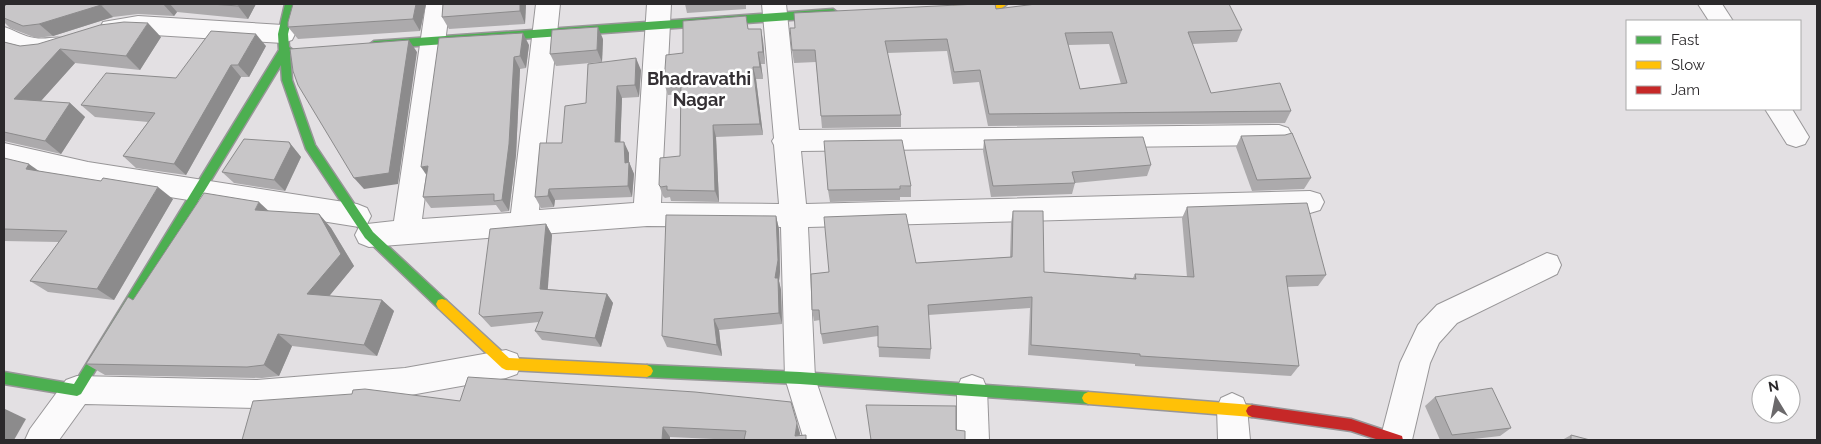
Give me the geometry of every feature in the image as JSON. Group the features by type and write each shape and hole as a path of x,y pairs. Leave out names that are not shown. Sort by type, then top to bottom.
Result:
{"street":[{"path":"290,4 283,42 286,80 310,146 363,226 506,364"},
{"path":"406,232 431,41 438,4"},
{"path":"524,223 548,4"},
{"path":"942,7 1002,4"},
{"path":"1710,4 1720,20"},
{"path":"363,46 544,33 659,15 774,10 843,12"},
{"path":"774,10 785,141 794,216 800,378 820,440"},
{"path":"647,214 659,15"},
{"path":"4,36 26,47 36,49 53,47 113,28 138,25 283,42 304,50"},
{"path":"41,440 76,390 200,191 283,42"},
{"path":"1779,110 1796,138"},
{"path":"785,141 1279,135"},
{"path":"4,154 88,173 200,191 363,226 406,232 647,214 794,216 1310,202"},
{"path":"4,378 76,390 256,394 405,382 506,364 800,378 1232,408 1351,425 1396,440 1415,364 1428,334 1447,314 1547,265"},
{"path":"972,389 973,440"},
{"path":"1232,408 1234,440"}],"building":[{"path":"7,4 108,4 39,24 23,26 4,18 4,7"},
{"path":"211,4 239,4 238,6"},
{"path":"293,4 416,4 413,19 288,27"},
{"path":"443,4 520,4 520,11 442,17"},
{"path":"978,4 995,4 996,9 1036,4 1229,4 1242,30 1188,32 1211,93 1280,83 1291,111 989,114 980,70 954,72 947,39 885,41 901,115 821,116 815,50 792,50 790,28 795,28 794,13","holes":["1112,32 1127,83 1080,89 1065,33"]},
{"path":"746,16 748,29 761,29 763,52 758,52 760,67 753,67 760,124 713,125 715,191 667,190 667,186 661,187 659,185 660,158 680,156 681,81 664,83 666,55 683,53 683,21"},
{"path":"124,22 148,23 126,56 60,49 14,99 70,103 45,141 4,132 4,42 20,46 38,44 100,25"},
{"path":"598,27 597,50 550,54 552,30"},
{"path":"211,31 256,34 238,65 231,65 174,164 123,156 155,113 81,105 106,73 176,78"},
{"path":"523,33 520,56 514,57 509,144 502,200 494,201 494,194 423,197 428,166 421,167 439,38"},
{"path":"409,40 389,173 354,178 298,85 293,71 290,49"},
{"path":"636,58 635,85 617,86 615,142 624,142 625,163 629,162 628,186 549,189 548,196 535,197 540,143 562,143 565,106 586,103 588,64"},
{"path":"1292,133 1311,178 1257,180 1241,136 1285,135"},
{"path":"1143,137 1151,165 1072,172 1075,183 993,186 984,140"},
{"path":"244,139 289,142 291,146 274,180 222,172"},
{"path":"902,140 911,186 900,186 900,189 828,190 824,141"},
{"path":"4,158 29,164 26,169 101,181 103,178 158,187 97,289 30,281 67,231 4,229"},
{"path":"204,193 259,202 255,210 319,214 341,254 307,294 382,300 364,345 278,334 264,365 247,367 86,364 128,297 133,300"},
{"path":"1307,203 1326,275 1286,276 1299,366 1140,356 1140,354 1031,345 1032,297 928,305 931,349 878,347 878,326 821,334 819,310 812,310 811,274 829,272 824,217 906,214 916,263 1012,257 1013,211 1043,211 1044,272 1136,279 1135,274 1194,277 1187,207"},
{"path":"666,215 776,216 778,260 775,278 778,278 779,313 714,319 717,345 662,336"},
{"path":"546,224 540,289 607,294 595,338 535,331 543,312 483,317 479,314 490,229"},
{"path":"468,377 695,392 791,402 797,423 795,436 806,435 806,440 744,440 746,431 663,427 662,440 242,440 253,401 352,394 353,390 365,389 460,401"},
{"path":"1492,388 1511,428 1452,435 1435,397"},
{"path":"866,405 956,406 956,430 965,431 965,440 871,440"},
{"path":"1571,435 1590,440 1571,440"}],"traffic: fast":[{"path":"290,4 283,34 287,80 310,146 369,235 442,304"},
{"path":"374,45 833,13"},
{"path":"4,378 77,390 284,51 289,51"},
{"path":"647,371 800,378 1088,398"}],"traffic: slow":[{"path":"958,6 1002,4"},
{"path":"442,304 506,364 647,371"},
{"path":"1088,398 1252,411"}],"traffic: jam":[{"path":"1252,411 1351,425 1397,440"}],"district":[{"name":"Bhadravathi Nagar","path":"699,88"}]}
